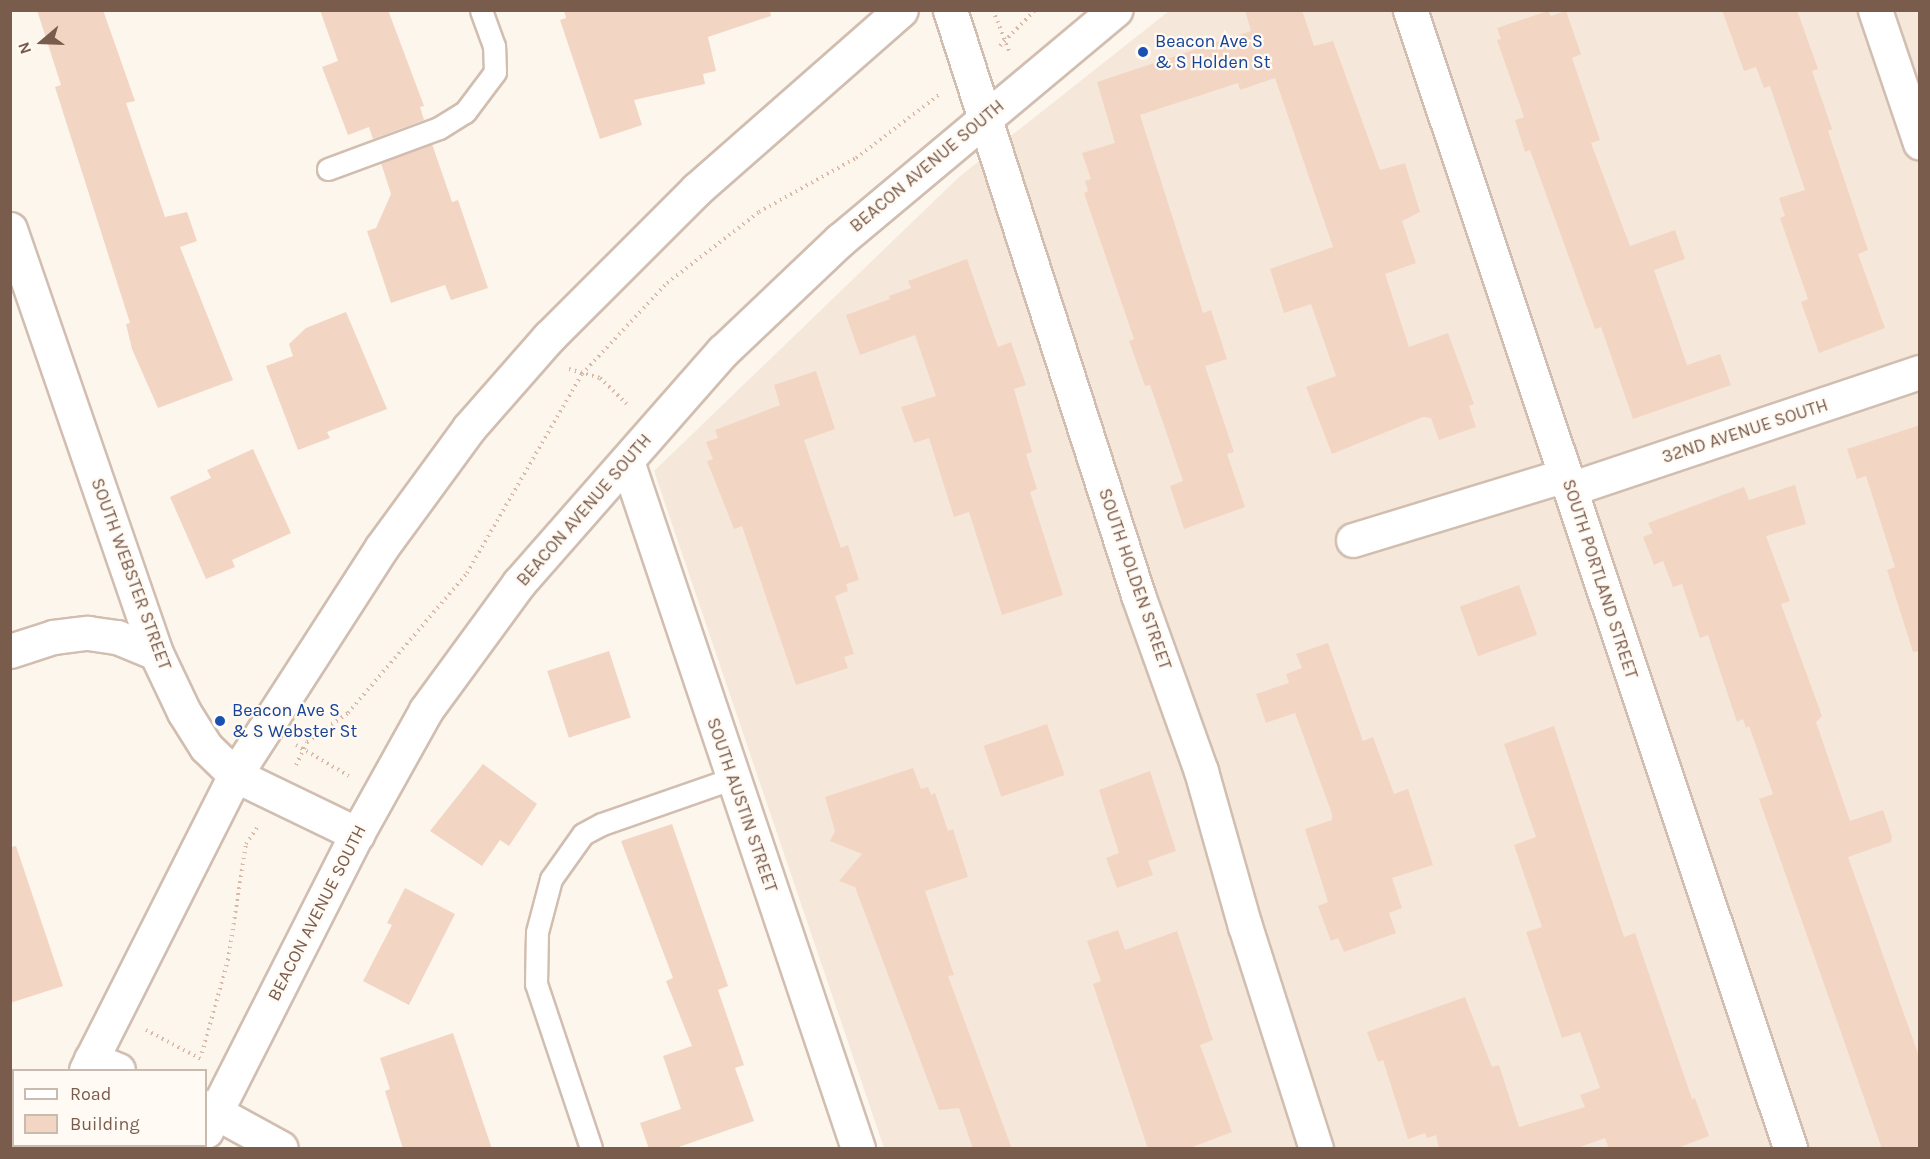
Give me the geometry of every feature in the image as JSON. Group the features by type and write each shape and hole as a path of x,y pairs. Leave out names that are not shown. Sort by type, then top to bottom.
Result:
{"street":[{"path":"98,1067 235,775 382,547 469,428 549,337 697,189 901,10"},
{"name":"SOUTH HOLDEN STREET","path":"950,10 1138,595 1201,771 1245,926 1316,1149"},
{"name":"BEACON AVENUE SOUTH","path":"209,1116 357,834 432,701 519,583 723,351 840,240 985,116 1115,10"},
{"name":"SOUTH PORTLAND STREET","path":"1410,10 1790,1149"},
{"path":"1875,10 1920,143"},
{"name":"SOUTH WEBSTER STREET","path":"10,229 156,653 201,738 235,775 357,834"},
{"name":"32ND AVENUE SOUTH","path":"1353,540 1568,482 1920,372"},
{"name":"SOUTH AUSTIN STREET","path":"627,461 858,1149"},
{"path":"10,651 52,637 88,633 117,637 156,653"},
{"path":"209,1116 281,1149"}],"lane":[{"path":"328,169 439,128 465,112 495,72 494,46 481,10"},
{"path":"591,1149 536,984 537,932 550,879 583,834 734,778"}],"path":[{"path":"993,10 1014,63"},
{"path":"997,49 1035,10"},
{"path":"293,773 307,742 348,713 467,573 582,374 667,282 759,212 856,159 945,90"},
{"path":"561,362 582,374 600,378 633,410"},
{"path":"294,744 360,783"},
{"path":"136,1025 201,1059 228,960 246,844 265,815"}],"shaded area":[{"path":"1169,11 1919,11 1919,1148 884,1148 654,471 959,177"}],"building":[{"path":"37,10 103,10 135,101 126,103 165,217 187,212 197,241 180,247 233,380 158,408 132,349 126,324 130,323 55,87 61,85"},
{"path":"320,10 388,10 424,106 420,107 424,120 373,139 369,127 348,135 322,67 338,61"},
{"path":"564,10 770,10 771,16 708,37 716,71 703,74 705,84 634,100 642,125 600,139 560,20 566,18"},
{"path":"1245,10 1302,10 1314,46 1333,41 1380,170 1405,163 1420,212 1402,221 1416,263 1385,274 1409,347 1448,333 1474,404 1469,406 1476,427 1439,440 1431,418 1423,417 1332,454 1306,387 1336,376 1311,304 1284,313 1270,269 1333,247 1275,78 1240,90 1238,83 1140,115 1203,313 1211,310 1227,359 1205,366 1234,452 1227,454 1245,507 1184,529 1170,486 1183,481 1150,385 1145,386 1129,341 1134,339 1084,193 1088,191 1085,181 1091,179 1082,153 1115,143 1097,82 1251,31"},
{"path":"1722,10 1797,10 1818,69 1812,71 1832,129 1828,131 1868,250 1858,254 1885,328 1819,353 1801,302 1808,299 1780,218 1785,216 1779,198 1805,190 1770,86 1764,88 1756,67 1744,71"},
{"path":"1548,11 1551,16 1566,11 1581,54 1572,58 1600,140 1591,143 1630,246 1675,230 1685,259 1654,270 1687,365 1720,354 1731,385 1633,419 1601,327 1595,329 1530,150 1525,152 1515,120 1524,117 1497,40 1501,39 1497,28"},
{"path":"432,144 452,202 458,200 488,288 451,300 445,285 391,303 367,231 376,228 391,194 381,163"},
{"path":"967,259 998,347 1011,342 1026,385 1014,389 1032,452 1026,454 1037,489 1030,492 1063,595 1002,615 969,512 954,517 929,438 914,443 901,407 936,396 915,335 860,355 846,315 890,299 889,296 911,288 908,281"},
{"path":"346,312 387,409 327,432 330,438 298,450 266,366 293,356 289,344 306,328"},
{"path":"816,371 835,429 804,440 841,548 848,545 859,580 846,584 848,591 835,596 854,654 844,657 848,668 796,685 742,526 734,529 707,461 713,459 706,442 718,438 715,430 780,405 774,385"},
{"path":"1920,425 1920,651 1913,652 1887,570 1895,567 1866,476 1857,479 1847,449"},
{"path":"253,449 291,533 232,560 235,567 206,579 170,497 211,478 207,470"},
{"path":"1795,485 1806,524 1766,536 1790,601 1781,604 1822,716 1816,722 1850,821 1883,810 1892,837 1891,842 1848,857 1920,1059 1920,1149 1882,1149 1759,799 1773,794 1749,726 1746,728 1743,719 1737,722 1708,635 1700,638 1682,584 1673,587 1663,561 1654,565 1643,537 1653,533 1648,523 1744,487 1749,500"},
{"path":"1519,585 1537,635 1478,656 1460,607"},
{"path":"1328,643 1363,741 1373,737 1394,794 1408,789 1433,865 1392,878 1402,908 1389,913 1396,933 1344,952 1338,938 1331,941 1318,906 1328,902 1305,829 1332,820 1332,814 1295,713 1266,723 1256,694 1289,683 1286,674 1302,668 1296,654"},
{"path":"609,651 631,718 569,738 547,671"},
{"path":"1047,724 1065,775 1001,797 984,746"},
{"path":"1554,726 1624,937 1635,933 1692,1099 1695,1098 1709,1136 1675,1149 1609,1149 1605,1138 1575,1149 1439,1149 1436,1135 1427,1138 1425,1133 1408,1139 1383,1060 1378,1062 1367,1032 1465,997 1492,1067 1499,1065 1519,1127 1585,1107 1580,1095 1600,1088 1580,1032 1562,1038 1526,932 1542,927 1514,845 1536,837 1504,744"},
{"path":"483,764 537,804 509,846 500,840 482,866 430,831"},
{"path":"913,768 921,789 928,787 931,795 935,793 948,831 953,829 968,877 925,891 954,975 948,976 1012,1149 973,1149 959,1108 939,1110 855,887 839,881 862,854 830,841 835,831 825,797"},
{"path":"1150,771 1176,851 1148,861 1153,875 1117,888 1106,858 1119,853 1099,790"},
{"path":"672,824 728,986 718,990 744,1065 735,1068 754,1121 673,1149 649,1149 640,1123 681,1109 663,1056 692,1046 666,981 673,978 621,841"},
{"path":"16,846 63,986 10,1003 10,847"},
{"path":"405,888 455,914 409,1005 363,981 392,925 387,923"},
{"path":"1118,930 1125,950 1177,931 1213,1040 1200,1045 1232,1132 1187,1149 1148,1149 1093,984 1101,981 1087,941"},
{"path":"453,1033 492,1149 403,1149 385,1091 390,1089 380,1058"}],"place":[{"name":"Beacon Ave S & S Holden St","path":"1143,52"},
{"name":"Beacon Ave S & S Webster St","path":"220,721"}]}
